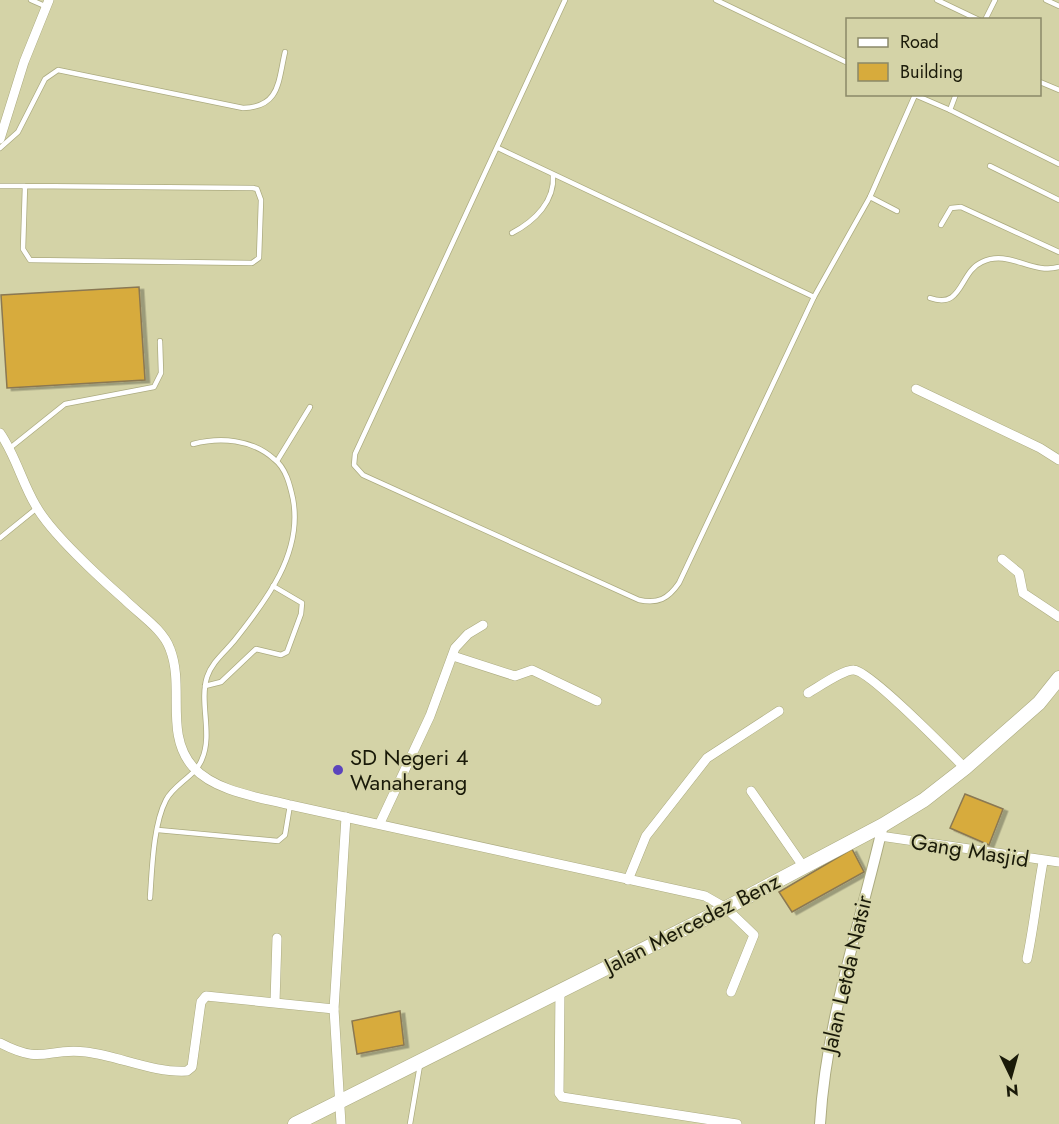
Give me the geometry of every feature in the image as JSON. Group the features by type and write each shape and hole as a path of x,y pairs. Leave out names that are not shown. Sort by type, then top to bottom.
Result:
{"main road":[{"name":"Jalan Mercedez Benz","path":"295,1124 726,908 803,866 881,831 965,768 1032,710 1057,684"}],"street":[{"path":"0,139 24,62 48,3"},
{"path":"916,389 1040,448 1059,460"},
{"path":"0,433 10,448 37,508 165,639 175,666 179,744 195,769 230,789 290,805 697,894 726,908 755,937 731,992"},
{"path":"1002,559 1019,573 1023,593 1059,617"},
{"path":"380,823 430,716 457,644 475,628 483,625"},
{"path":"453,656 515,676 532,670 597,701"},
{"path":"808,693 849,670 860,672 906,709 965,768"},
{"path":"628,880 649,830 707,759 779,711"},
{"path":"751,791 803,866"},
{"path":"341,1124 334,1009 346,817"},
{"name":"Gang Masjid","path":"881,831 1043,862 1059,862"},
{"name":"Jalan Letda Natsir","path":"819,1124 825,1066 837,997 881,831"},
{"path":"1027,959 1038,908 1037,897 1043,862"},
{"path":"275,1002 277,938"},
{"path":"560,990 559,1093 562,1096 737,1124"},
{"path":"0,1042 21,1054 34,1056 83,1052 187,1071 192,1067 204,997 210,995 334,1009"}],"lane":[{"path":"31,0 48,3"},
{"path":"565,0 355,454 354,465 363,475 639,600 651,602 667,598 680,583 814,297 870,196 915,96"},
{"path":"716,0 846,62"},
{"path":"937,0 975,18"},
{"path":"987,18 994,0"},
{"path":"1046,0 1059,6"},
{"path":"0,148 18,132 45,79 58,70 243,108 256,107 266,104 273,97 285,52"},
{"path":"1041,82 1059,90"},
{"path":"917,96 1059,165"},
{"path":"950,110 955,96"},
{"path":"498,148 814,297"},
{"path":"990,166 1059,200"},
{"path":"512,233 530,222 550,199 554,188 553,175"},
{"path":"0,186 25,186 257,189 261,201 259,258 252,263 30,260 23,249 25,186"},
{"path":"870,196 897,211"},
{"path":"941,225 951,208 961,207 1059,252"},
{"path":"930,298 938,301 953,297 979,263 993,258 1007,258 1044,271 1059,267"},
{"path":"10,448 65,404 154,387 161,373 160,342"},
{"path":"278,461 310,407"},
{"path":"150,898 158,830 167,798 195,769 203,755 205,686 218,658 234,641 273,586 290,552 296,526 289,482 278,461 259,449 226,440 211,439 193,444"},
{"path":"0,538 37,508"},
{"path":"205,686 221,682 256,649 281,655 286,652 301,614 302,603 273,586"},
{"path":"158,830 278,841 285,835 290,805"},
{"path":"410,1124 421,1060"}],"building":[{"path":"139,287 145,380 7,388 1,295"},
{"path":"965,794 1003,809 989,845 950,828"},
{"path":"852,849 864,872 792,912 779,892"},
{"path":"400,1011 404,1045 357,1054 352,1021"}],"place":[{"name":"SD Negeri 4 Wanaherang","path":"338,770"}]}
